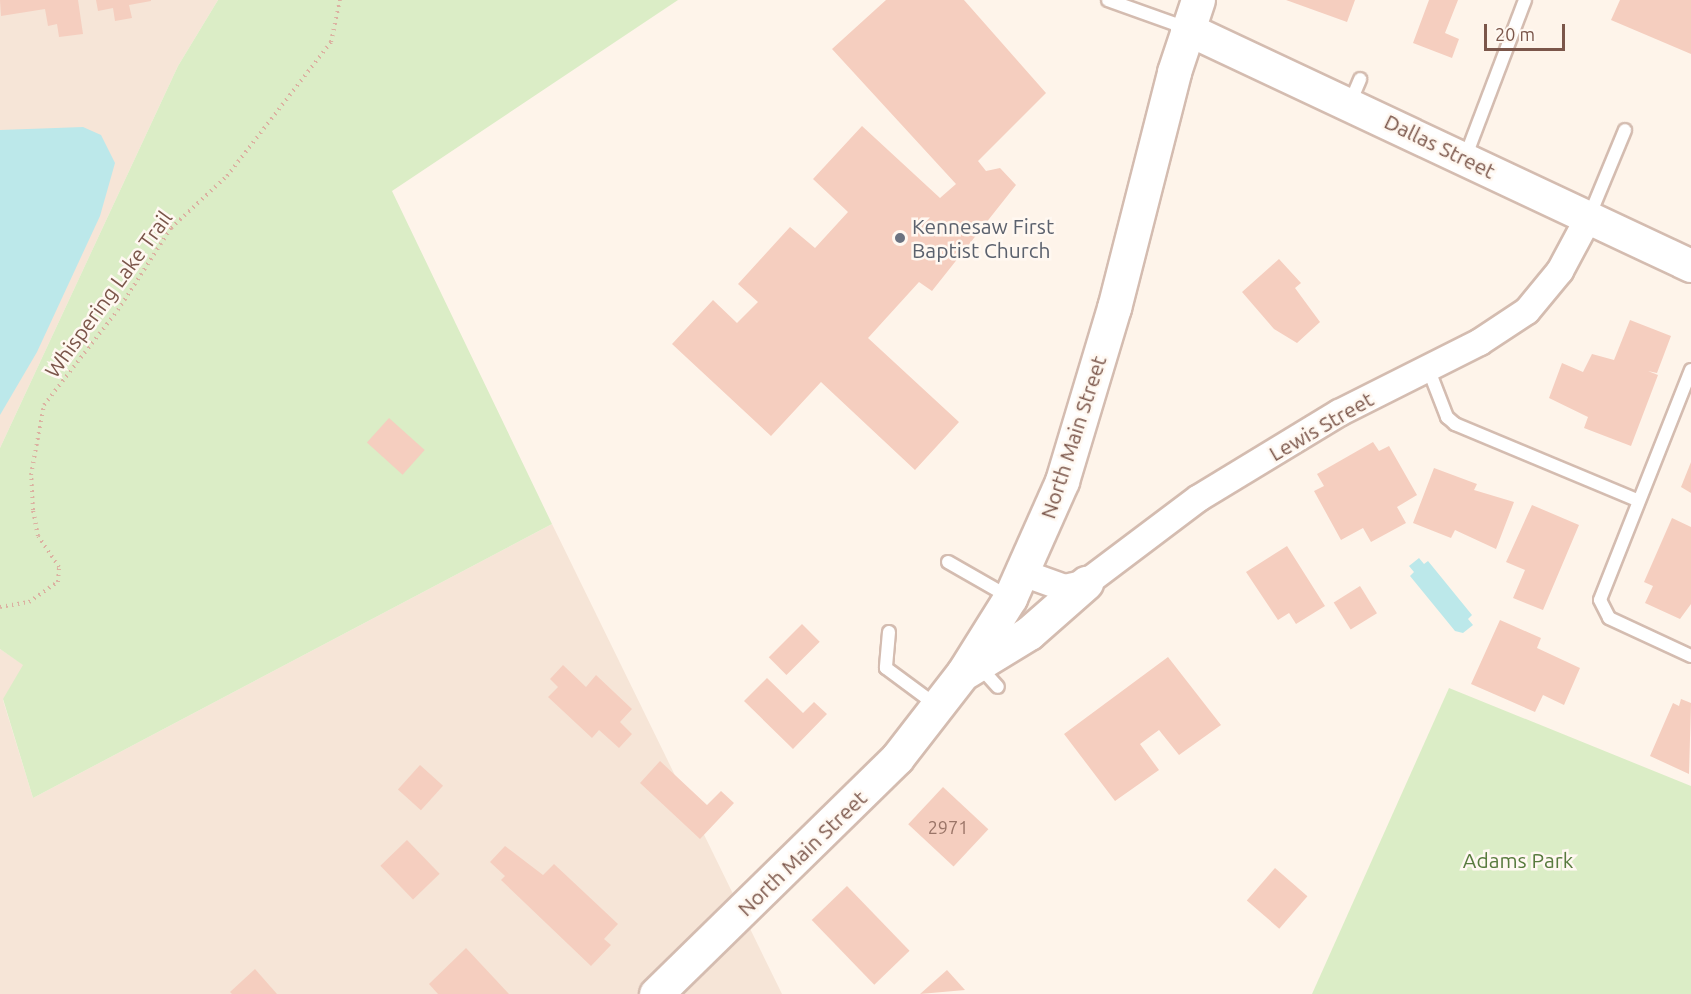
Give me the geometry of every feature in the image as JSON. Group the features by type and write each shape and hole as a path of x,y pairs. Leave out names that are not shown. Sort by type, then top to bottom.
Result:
{"main road":[{"name":"North Main Street","path":"656,994 856,802 939,707 980,675 1062,481 1193,14"},
{"path":"980,675 1086,583"}],"street":[{"name":"Dallas Street","path":"1193,14 1355,91 1466,158 1691,266"},
{"name":"Lewis Street","path":"1086,583 1199,498 1339,412 1428,368 1527,311 1560,271 1589,217"},
{"path":"1016,586 1065,588 1086,583"}],"lane":[{"path":"1108,0 1193,14"},
{"path":"1466,158 1525,0"},
{"path":"1589,217 1625,130"},
{"path":"1428,368 1447,417 1455,424 1637,500"},
{"path":"1691,369 1637,500 1600,600 1609,618 1691,657"},
{"path":"948,562 1016,586"},
{"path":"889,632 886,668 939,707"}],"path":[{"name":"Whispering Lake Trail","path":"0,607 29,602 58,582 59,567 38,536 33,510 31,475 44,405 118,309 171,228 227,176 331,42 340,0"}],"shaded area":[{"path":"0,0 218,0 178,66 0,448"},
{"path":"552,524 782,994 0,994 0,649 24,665 3,700 33,798"}],"green space":[{"path":"218,0 678,0 392,191 552,524 33,798 3,699 23,665 0,649 0,448 178,66"},
{"name":"Adams Park","path":"1449,688 1691,786 1691,994 1312,994"}],"water":[{"path":"83,127 101,135 115,163 100,216 37,352 0,415 0,130"},
{"path":"1419,558 1424,564 1428,561 1472,615 1468,619 1473,625 1463,633 1455,631 1410,576 1414,572 1409,566"}],"building":[{"path":"0,0 78,0 83,34 59,37 57,24 48,26 45,9 1,16"},
{"path":"96,0 151,1 129,5 132,18 115,21 113,8 98,11"},
{"name":"Kennesaw First Baptist Church","path":"886,0 964,0 1046,93 978,161 986,171 1000,168 1016,185 932,291 919,282 868,338 959,422 915,470 821,382 771,436 672,344 713,300 737,323 758,302 738,284 790,227 815,248 848,212 813,179 862,126 940,198 956,184 832,49"},
{"path":"1286,0 1355,0 1347,22"},
{"path":"1429,0 1458,0 1445,33 1459,39 1452,58 1413,43"},
{"path":"1620,0 1691,0 1691,54 1611,20"},
{"path":"1279,259 1301,283 1295,288 1320,322 1297,343 1274,329 1242,292"},
{"path":"1630,320 1671,336 1657,373 1648,371 1658,375 1631,446 1584,428 1588,417 1549,398 1562,363 1583,372 1592,354 1614,360"},
{"path":"389,418 425,450 403,475 367,443"},
{"path":"1373,442 1379,451 1389,446 1417,495 1397,507 1406,523 1371,542 1363,528 1341,540 1314,491 1324,486 1317,474"},
{"path":"1691,462 1691,493 1681,487"},
{"path":"1434,468 1477,484 1474,490 1514,502 1496,549 1455,530 1451,538 1413,523"},
{"path":"1532,505 1579,525 1543,610 1513,598 1525,570 1506,562"},
{"path":"1672,518 1691,527 1691,604 1680,619 1645,603 1653,586 1644,582"},
{"path":"1287,546 1325,606 1296,624 1289,613 1278,620 1246,572"},
{"path":"1360,586 1377,613 1351,630 1334,602"},
{"path":"1500,620 1541,638 1537,648 1580,668 1564,705 1543,695 1535,712 1471,684"},
{"path":"802,624 820,642 786,675 769,657"},
{"path":"1168,657 1221,725 1179,755 1159,730 1140,744 1159,770 1115,801 1064,734"},
{"path":"563,665 586,687 596,675 632,709 620,722 632,734 619,748 599,730 592,738 548,697 558,687 550,679"},
{"path":"767,678 803,713 814,702 827,714 793,749 744,701"},
{"path":"1681,699 1691,703 1689,774 1650,756 1673,703 1679,706"},
{"path":"660,761 707,805 721,791 734,803 700,839 640,783"},
{"path":"420,765 443,786 421,810 398,790"},
{"path":"943,787 988,829 954,867 908,824"},
{"path":"407,840 440,874 413,900 380,866"},
{"path":"505,846 543,875 554,864 618,924 604,939 611,945 591,966 501,880 505,876 490,862"},
{"path":"1275,868 1307,896 1279,929 1247,900"},
{"path":"847,886 910,951 874,985 812,920"},
{"path":"466,948 509,994 438,994 429,984"},
{"path":"255,969 277,994 232,994 230,992"},
{"path":"947,970 965,990 920,994"}],"place":[{"name":"Kennesaw First Baptist Church","path":"900,238"}]}
